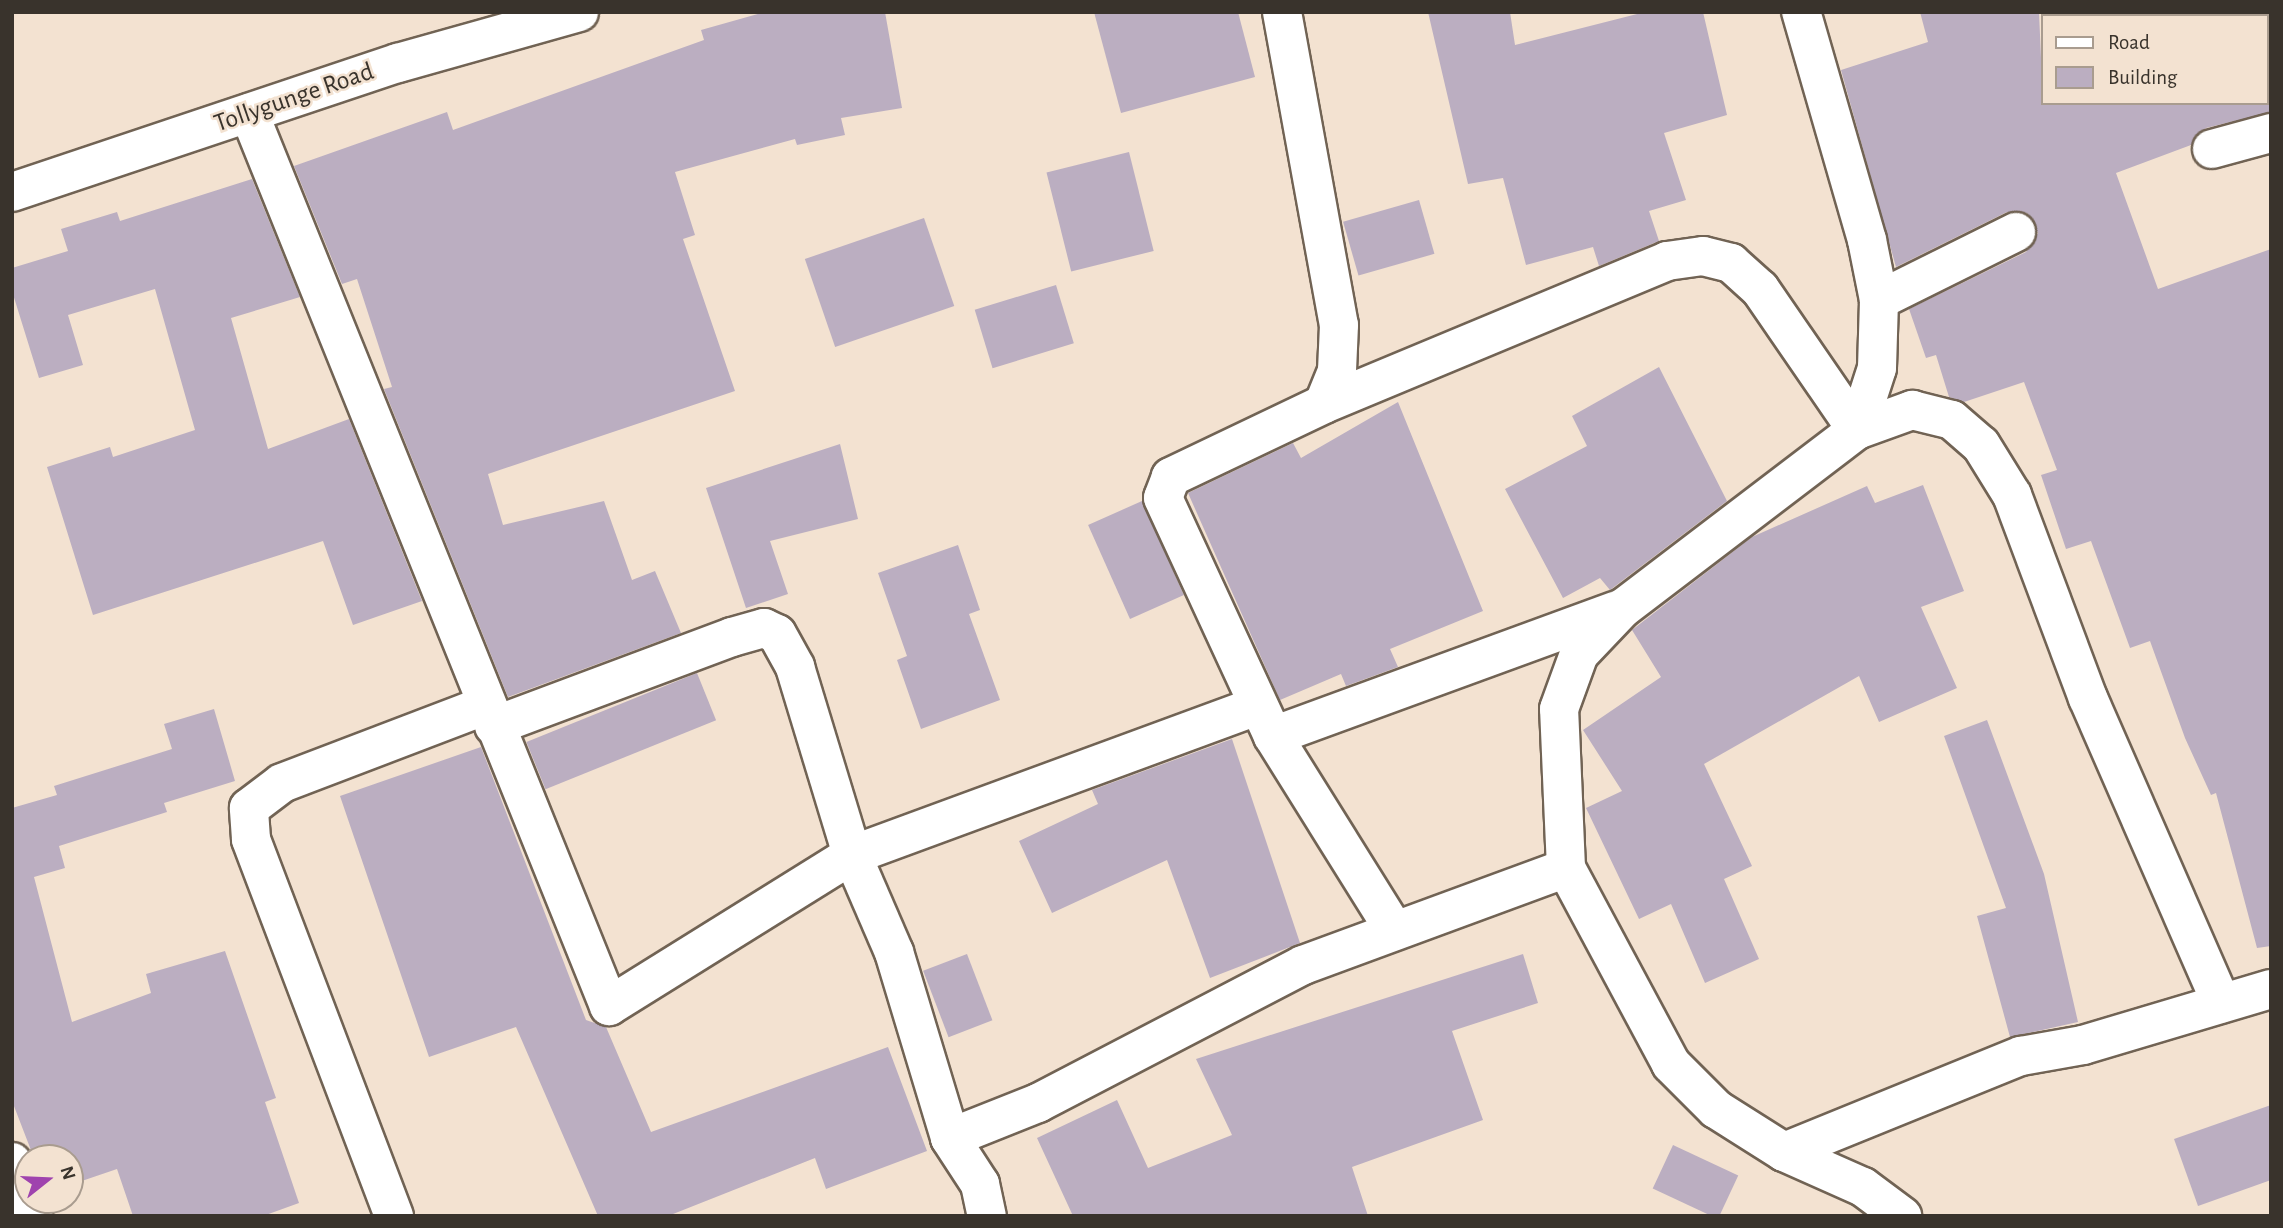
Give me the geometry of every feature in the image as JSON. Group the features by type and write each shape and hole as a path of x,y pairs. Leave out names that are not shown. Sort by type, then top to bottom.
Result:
{"street":[{"name":"Tollygunge Road","path":"12,192 249,113 579,12"},
{"path":"1282,12 1339,325 1337,371 1324,404"},
{"path":"1801,12 1880,300 1877,368 1857,430"},
{"path":"249,113 608,1006 852,855 1623,608"},
{"path":"2212,149 2271,133"},
{"path":"1880,300 2016,232"},
{"path":"1394,930 1265,721 1163,498 1171,477 1324,404 1667,261 1703,256 1731,263 1760,289 1857,430"},
{"path":"1902,1216 1863,1187 1784,1152 1716,1109 1671,1064 1566,868 1557,777 1559,709 1579,653 1623,608 1857,430 1912,410 1952,421 1981,445 2012,495 2088,698 2221,1003"},
{"path":"394,1216 251,839 249,808 282,783 764,628 777,634 795,667 852,855 894,952 950,1138 980,1184 987,1216"},
{"path":"950,1138 1038,1103 1303,965 1566,868"},
{"path":"1784,1152 2021,1056 2083,1045 2271,989"},
{"path":"12,1162 33,1216"}],"building":[{"path":"765,12 885,12 902,108 841,118 845,135 797,145 795,139 675,172 695,235 683,239 735,391 488,474 503,525 604,501 632,580 655,571 681,633 508,697 384,389 392,387 357,279 342,284 294,166 447,112 453,130 704,40 701,30"},
{"path":"1094,12 1238,12 1255,77 1121,113"},
{"path":"1428,12 1510,12 1515,45 1645,12 1703,12 1727,115 1664,133 1686,200 1649,211 1659,241 1599,266 1593,247 1526,265 1503,178 1468,184"},
{"path":"1920,12 2039,12 2042,105 2271,103 2271,112 2206,128 2191,145 2116,173 2158,289 2271,249 2271,946 2257,948 2216,793 2211,795 2185,738 2150,641 2130,648 2091,541 2066,549 2041,475 2057,470 2024,382 1964,402 1949,397 1936,355 1926,358 1909,309 2026,252 2038,233 2027,213 2007,212 1896,267 1841,70 1928,42"},
{"path":"1129,152 1154,251 1071,272 1047,173"},
{"path":"252,179 300,297 231,318 268,449 349,419 422,601 353,625 323,541 93,615 47,467 110,447 113,457 195,430 155,289 68,315 83,365 39,378 12,291 12,268 68,251 61,229 117,212 120,221"},
{"path":"1419,200 1434,254 1358,276 1343,222"},
{"path":"924,218 954,306 835,347 805,259"},
{"path":"1056,285 1074,343 993,368 975,310"},
{"path":"1659,367 1727,501 1610,590 1600,578 1563,598 1505,489 1587,446 1572,416"},
{"path":"1398,402 1483,611 1390,649 1398,667 1346,686 1341,674 1280,700 1188,493 1293,443 1301,458"},
{"path":"840,444 858,519 770,541 788,594 746,608 706,488"},
{"path":"1923,485 1964,591 1921,607 1957,688 1879,722 1859,676 1704,764 1752,866 1724,879 1759,959 1705,983 1671,904 1639,919 1586,808 1622,791 1583,730 1661,677 1632,630 1752,537 1867,486 1875,503"},
{"path":"1142,501 1184,595 1130,619 1088,525"},
{"path":"958,545 980,610 969,614 1000,700 921,729 897,660 907,656 878,573"},
{"path":"697,673 716,720 546,789 526,742"},
{"path":"214,709 235,781 164,803 167,812 59,846 65,868 34,877 72,1022 151,993 146,974 225,951 276,1098 265,1102 299,1203 263,1216 133,1216 117,1169 84,1180 84,1144 29,1144 12,1101 12,808 57,795 54,786 172,749 164,724"},
{"path":"1987,720 2044,874 2078,1022 2010,1037 1977,916 2006,908 1944,736"},
{"path":"1232,739 1300,943 1210,978 1167,860 1052,913 1019,841 1098,804 1092,790"},
{"path":"481,747 586,1020 606,1027 651,1132 888,1047 927,1151 826,1189 815,1158 668,1216 598,1216 516,1027 429,1057 340,796"},
{"path":"967,954 992,1020 949,1037 923,971"},
{"path":"1523,954 1538,1003 1452,1031 1483,1120 1352,1167 1368,1216 1073,1216 1037,1138 1117,1100 1148,1168 1232,1135 1196,1059"},
{"path":"2271,1105 2271,1180 2198,1206 2174,1139"},
{"path":"1673,1145 1738,1175 1719,1216 1712,1216 1653,1189"}]}
